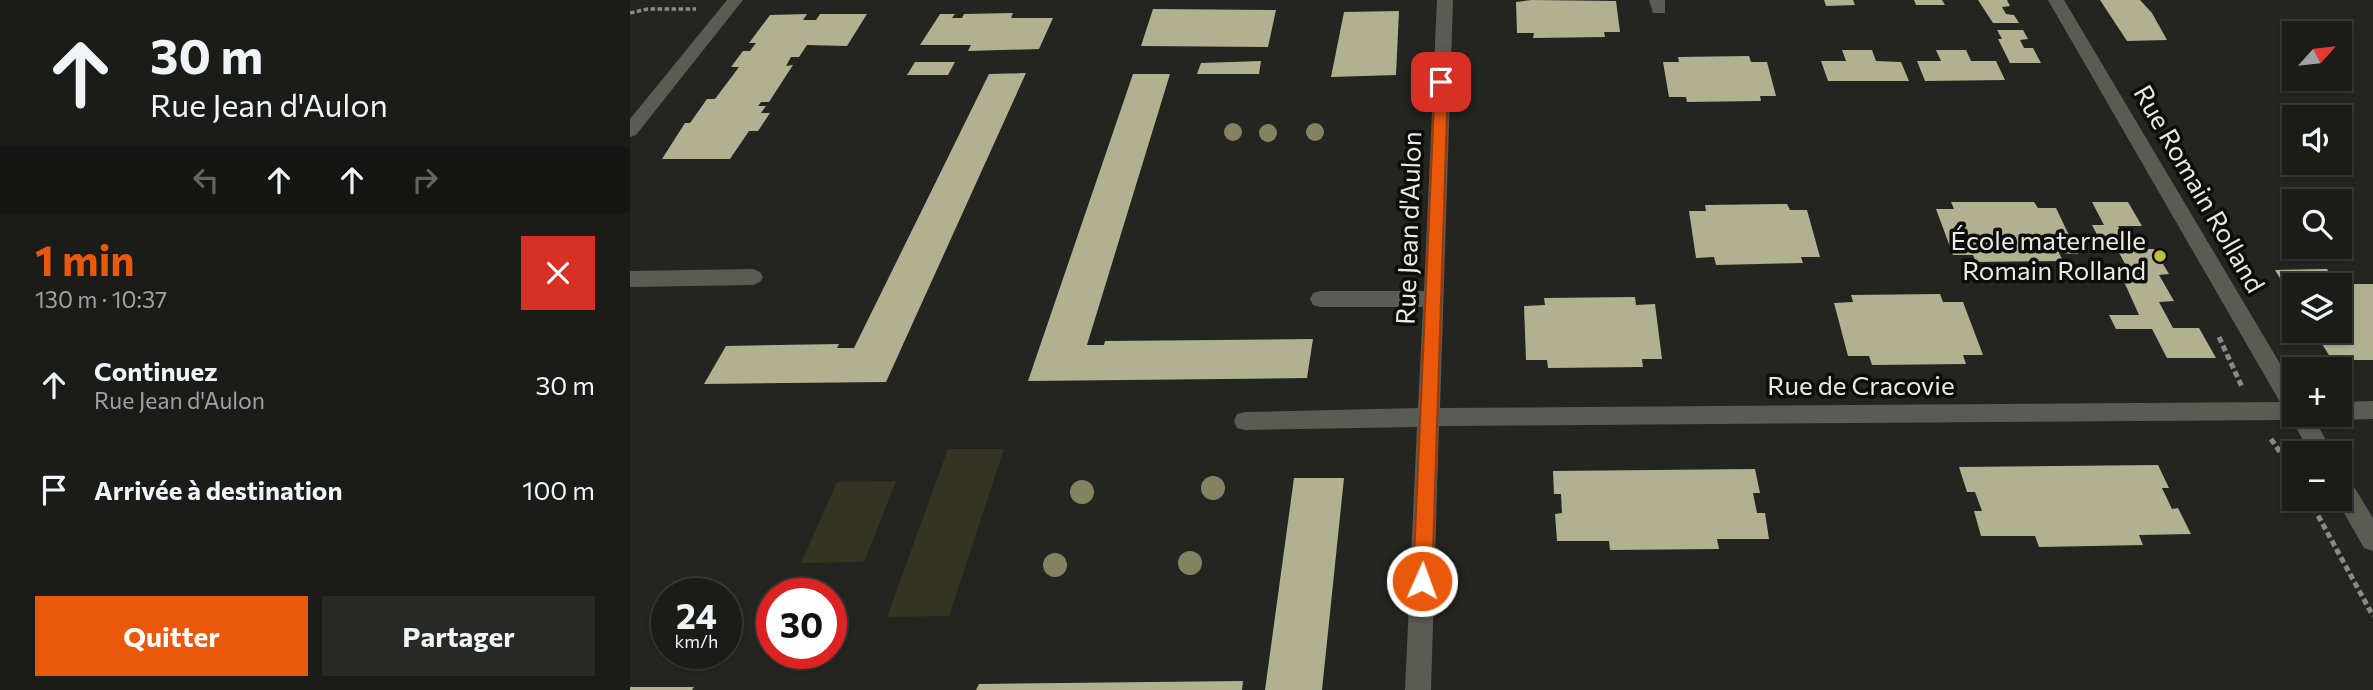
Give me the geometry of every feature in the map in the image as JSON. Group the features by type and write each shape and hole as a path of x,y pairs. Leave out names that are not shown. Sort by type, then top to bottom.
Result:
{"street":[{"name":"Rue Jean d'Aulon","path":"1418,690 1445,0"},
{"name":"Rue Romain Rolland","path":"2056,0 2282,386"},
{"path":"630,131 732,5"},
{"path":"630,279 753,277"},
{"path":"1320,299 1433,299"},
{"path":"2352,411 2373,410"},
{"name":"Rue de Cracovie","path":"1245,421 1427,417 2282,411"},
{"path":"2352,504 2373,540"}],"path":[{"path":"630,13 648,9 732,5"},
{"path":"2264,428 2282,454"},
{"path":"2316,511 2373,616"}],"green space":[{"path":"948,449 1004,449 949,616 887,617"},
{"path":"896,481 864,562 801,563 837,482"}],"building":[{"path":"1824,0 1853,0 1855,5 1826,6"},
{"path":"1914,0 1942,0 1945,5 1916,5"},
{"path":"1978,0 2007,0 2010,6 2002,7 2006,14 2014,15 2019,23 1993,23"},
{"path":"2100,0 2140,0 2152,13 2167,40 2127,41"},
{"path":"1616,1 1620,32 1604,32 1605,37 1533,38 1534,33 1517,33 1516,2"},
{"path":"1153,9 1276,10 1268,47 1141,46"},
{"path":"1399,11 1396,75 1331,77 1344,12"},
{"path":"1013,13 1011,18 1053,18 1039,49 968,51 971,45 920,45 940,14 955,14 952,18 962,18 964,14"},
{"path":"807,14 803,20 816,20 820,14 867,14 847,46 807,45 799,57 791,57 786,66 793,65 769,102 761,102 758,106 766,106 761,113 770,113 758,131 749,131 730,159 662,159 685,123 690,123 707,99 715,99 739,67 731,67 743,51 750,51 756,43 749,43 770,15"},
{"path":"1997,30 2023,30 2028,39 2020,40 2024,48 2033,48 2041,63 2010,63 1998,39 2002,39"},
{"path":"1842,50 1872,50 1876,61 1901,62 1909,81 1828,81 1821,61 1846,61"},
{"path":"1936,50 1966,50 1971,61 1996,61 2005,80 1925,81 1917,61 1941,61"},
{"path":"1749,56 1751,62 1767,62 1776,96 1760,96 1761,101 1687,102 1686,97 1669,97 1663,62 1679,62 1678,57"},
{"path":"1261,61 1259,74 1197,74 1201,63"},
{"path":"915,62 955,62 948,75 907,75"},
{"path":"1026,73 886,382 704,384 726,346 839,344 837,348 854,348 989,74"},
{"path":"1133,74 1170,74 1087,345 1104,345 1105,341 1313,339 1307,378 1028,381"},
{"path":"1951,202 2034,202 2038,208 2056,208 2078,254 2059,253 2063,261 1976,262 1973,255 1953,255 1936,209 1954,209"},
{"path":"2092,202 2128,202 2142,226 2118,226 2131,249 2154,249 2169,274 2159,275 2174,301 2159,302 2173,328 2199,328 2216,358 2167,358 2152,329 2116,329 2109,315 2139,315 2121,275 2131,275 2117,249 2105,250 2092,225 2104,225"},
{"path":"1787,204 1790,210 1807,210 1820,257 1801,257 1803,263 1716,265 1714,257 1696,258 1689,211 1706,211 1705,205"},
{"path":"2327,269 2330,273 2282,273 2282,281 2275,270"},
{"path":"2352,284 2373,284 2373,360 2330,357 2321,343 2352,343"},
{"path":"1940,294 1943,302 1963,302 1983,355 1963,355 1966,364 1872,365 1869,356 1848,356 1834,303 1853,302 1851,295"},
{"path":"1635,297 1636,305 1655,304 1662,359 1642,359 1643,367 1548,368 1547,360 1526,360 1524,306 1545,305 1544,298"},
{"path":"2158,465 2169,488 2162,488 2172,509 2178,508 2191,534 2139,535 2143,545 2039,547 2035,536 1981,536 1974,511 1982,511 1975,492 1967,492 1959,467"},
{"path":"1755,469 1760,493 1753,493 1757,513 1765,513 1769,539 1717,539 1719,549 1610,550 1609,541 1557,541 1555,514 1562,513 1561,494 1554,494 1553,471"},
{"path":"1294,478 1344,478 1322,690 1265,690"},
{"path":"1243,681 1242,690 976,690 979,684"},
{"path":"630,687 694,687 692,690 630,690"}],"place":[{"name":"École maternelle Romain Rolland","path":"2160,256"}],"route":[{"path":"1422,581 1441,82"}]}
